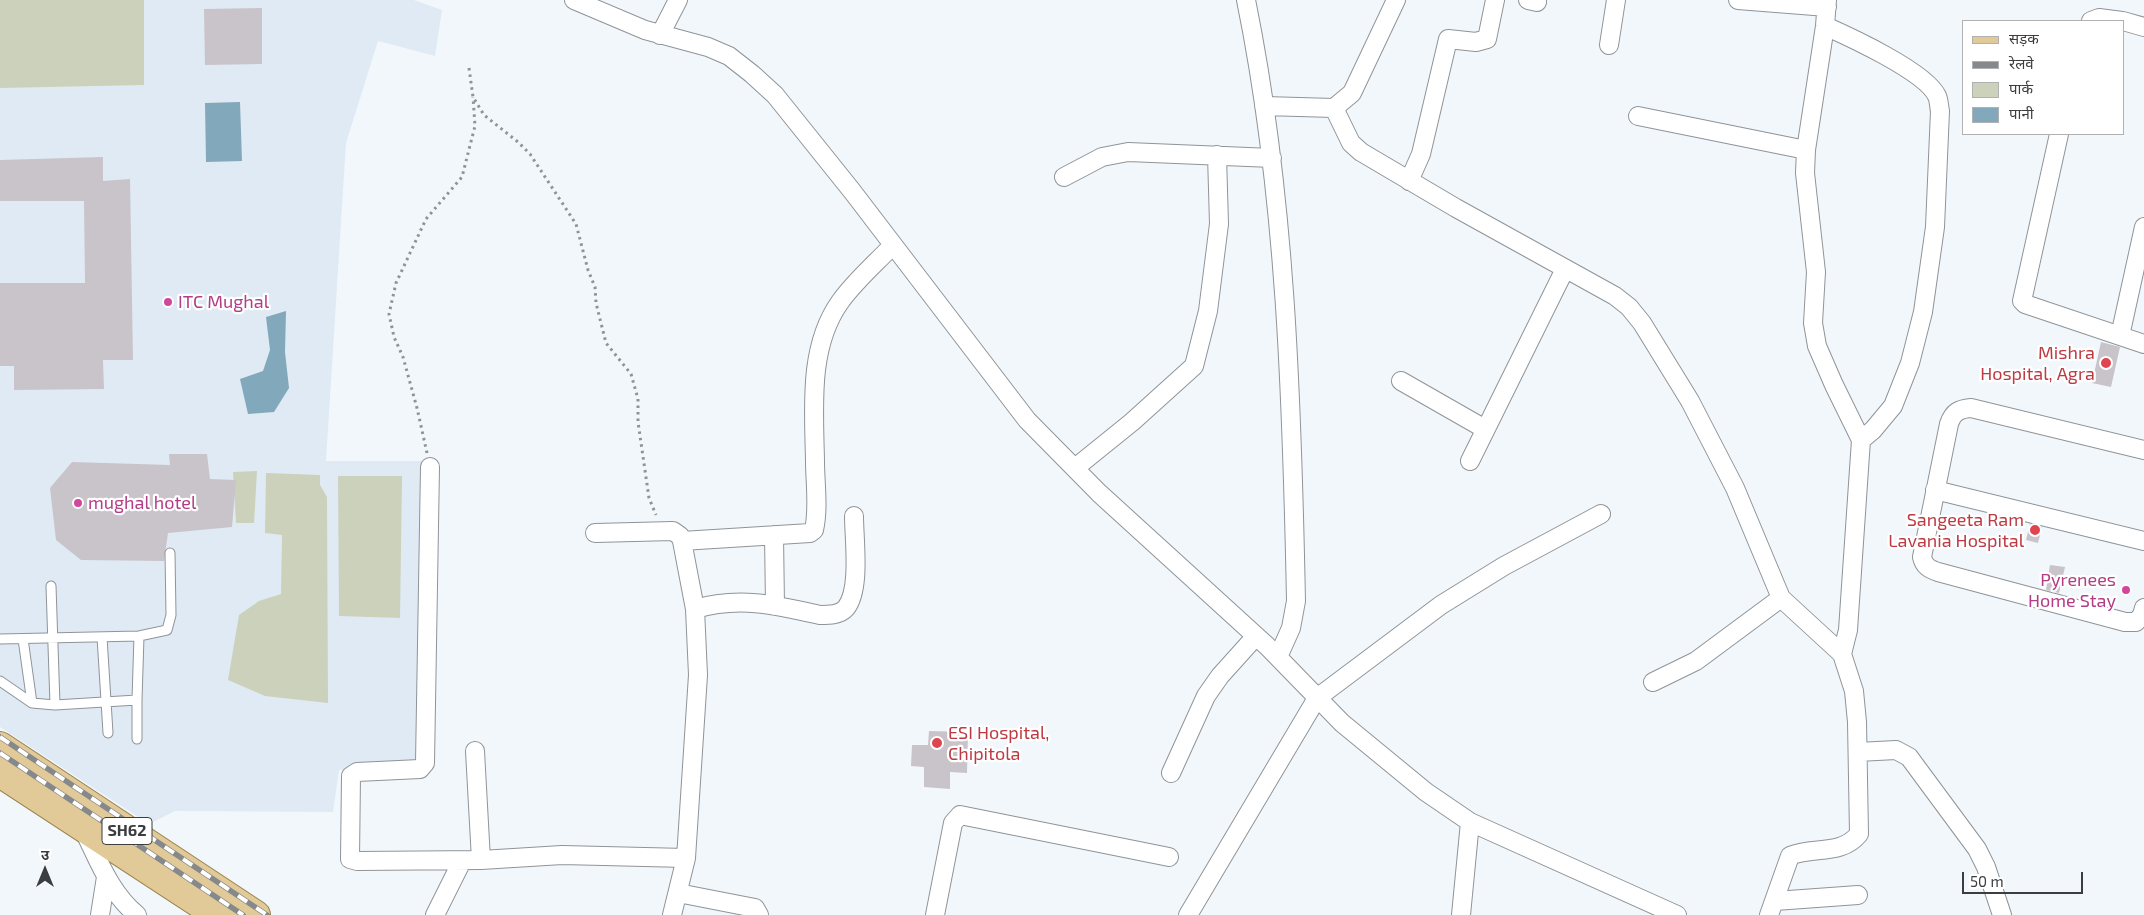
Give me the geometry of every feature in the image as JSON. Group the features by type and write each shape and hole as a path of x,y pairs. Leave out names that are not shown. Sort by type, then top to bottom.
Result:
{"main road":[{"name":"SH62","path":"0,746 256,915"},
{"name":"SH62","path":"0,773 217,915"}],"street":[{"path":"574,0 660,35 722,53 752,74 775,95 852,191 892,246 1027,420 1074,468 1278,657 1342,723 1426,792 1470,822 1677,915"},
{"path":"660,35 678,0"},
{"path":"1246,0 1272,158 1290,409 1296,591 1292,628 1278,657"},
{"path":"1264,106 1334,108 1352,93 1396,0"},
{"path":"1409,180 1421,154 1448,39 1476,42 1487,39 1495,0"},
{"path":"1610,45 1616,0"},
{"path":"1738,0 1827,4 1806,150 1806,193 1816,272 1813,323 1817,346 1834,386 1861,440 1848,630 1842,654"},
{"path":"2093,20 2099,18 2114,20"},
{"path":"2124,22 2144,27"},
{"path":"1825,26 1915,74 1930,86 1938,96 1940,111 1936,227 1923,312 1910,363 1893,406 1874,430 1861,440"},
{"path":"1334,108 1351,143 1361,152 1564,269 1616,296 1629,307 1642,323 1690,401 1735,488 1780,598 1842,654 1854,691 1858,752 1859,834 1856,838 1831,850 1790,856 1772,908 1858,895"},
{"path":"1638,116 1806,150"},
{"path":"2060,135 2022,301 2025,304 2144,344"},
{"path":"1064,177 1102,157 1128,152 1272,158"},
{"path":"1074,468 1132,422 1194,366 1208,311 1219,224 1217,155"},
{"path":"2120,336 2144,227"},
{"path":"682,541 810,533 814,530 814,396 817,361 823,339 831,316 840,302 892,246"},
{"path":"1470,462 1564,269"},
{"path":"1402,381 1485,429"},
{"path":"2144,450 1971,408 1959,409 1952,416 1949,424 1922,556 1923,563 1928,568 2126,622 2136,622 2142,615 2144,608"},
{"path":"430,466 426,763 420,769 357,772 351,776 350,860 481,860 562,855 686,858"},
{"path":"1935,490 2144,541"},
{"path":"1188,915 1317,698 1441,605 1504,566 1601,514"},
{"path":"694,609 724,602 743,601 820,615 832,615 845,609 851,597 854,583 854,516"},
{"path":"595,533 676,532 682,541 694,609 698,675 686,858 672,915"},
{"path":"774,535 776,606"},
{"path":"1653,682 1696,661 1780,598"},
{"path":"1171,773 1194,718 1206,696 1220,676 1256,636"},
{"path":"1858,752 1896,750 1909,757 1977,849 1986,867 2002,915"},
{"path":"474,751 481,860"},
{"path":"935,915 953,823 960,815 1169,857"},
{"path":"1461,915 1470,822"},
{"path":"83,828 106,877 119,898 137,915"},
{"path":"435,915 462,860"},
{"path":"100,915 106,877"},
{"path":"678,893 755,908 759,915"}],"lane":[{"path":"0,639 139,636 167,630 170,623 170,553"},
{"path":"52,586 55,705"},
{"path":"137,739 139,636"},
{"path":"102,637 108,733"},
{"path":"23,639 32,703"},
{"path":"0,681 32,703 55,705 137,700"}],"path":[{"path":"430,466 417,408 403,357 394,337 389,314 396,283 426,219 462,176 475,126 469,68"},
{"path":"473,97 484,115 530,154 576,224 588,270 595,287 596,303 606,343 631,374 638,399 638,422 649,498 663,531"}],"shaded area":[{"name":"ITC Mughal","path":"0,0 414,0 442,10 435,56 378,41 346,143 326,461 422,461 418,762 339,770 333,812 175,811 149,824 0,727"}],"green space":[{"path":"0,0 144,0 144,85 0,88"},
{"path":"257,471 254,523 236,523 233,472"},
{"path":"266,473 320,475 320,485 327,497 328,703 265,696 228,680 239,615 259,601 281,594 282,535 265,533"},
{"path":"338,476 402,476 400,618 339,616"}],"water":[{"path":"240,102 242,161 206,162 205,103"},
{"path":"286,311 285,352 289,388 274,412 248,414 240,379 263,371 270,350 266,317"}],"building":[{"path":"262,8 262,64 205,65 204,9"},
{"path":"103,157 103,181 130,179 133,360 103,360 104,389 14,390 14,366 0,366 0,283 85,283 84,201 0,201 0,160"},
{"path":"2101,342 2120,347 2111,387 2092,383"},
{"path":"169,454 207,454 210,479 236,480 232,527 168,533 164,561 81,560 56,540 50,488 72,462 170,465"},
{"path":"2030,524 2042,527 2038,543 2026,540"},
{"path":"2050,565 2065,567 2059,593 2046,590"},
{"path":"929,731 968,732 967,773 950,772 950,789 924,787 924,767 911,766 912,745 928,745"}],"railway":[{"path":"0,737 267,915"},
{"path":"0,753 243,915"}],"place":[{"name":"ITC Mughal","path":"168,302"},
{"name":"Mishra Hospital, Agra","path":"2106,363"},
{"name":"mughal hotel","path":"78,503"},
{"name":"Sangeeta Ram Lavania Hospital","path":"2035,530"},
{"name":"Pyrenees Home Stay","path":"2126,590"},
{"name":"ESI Hospital, Chipitola","path":"937,743"}]}
